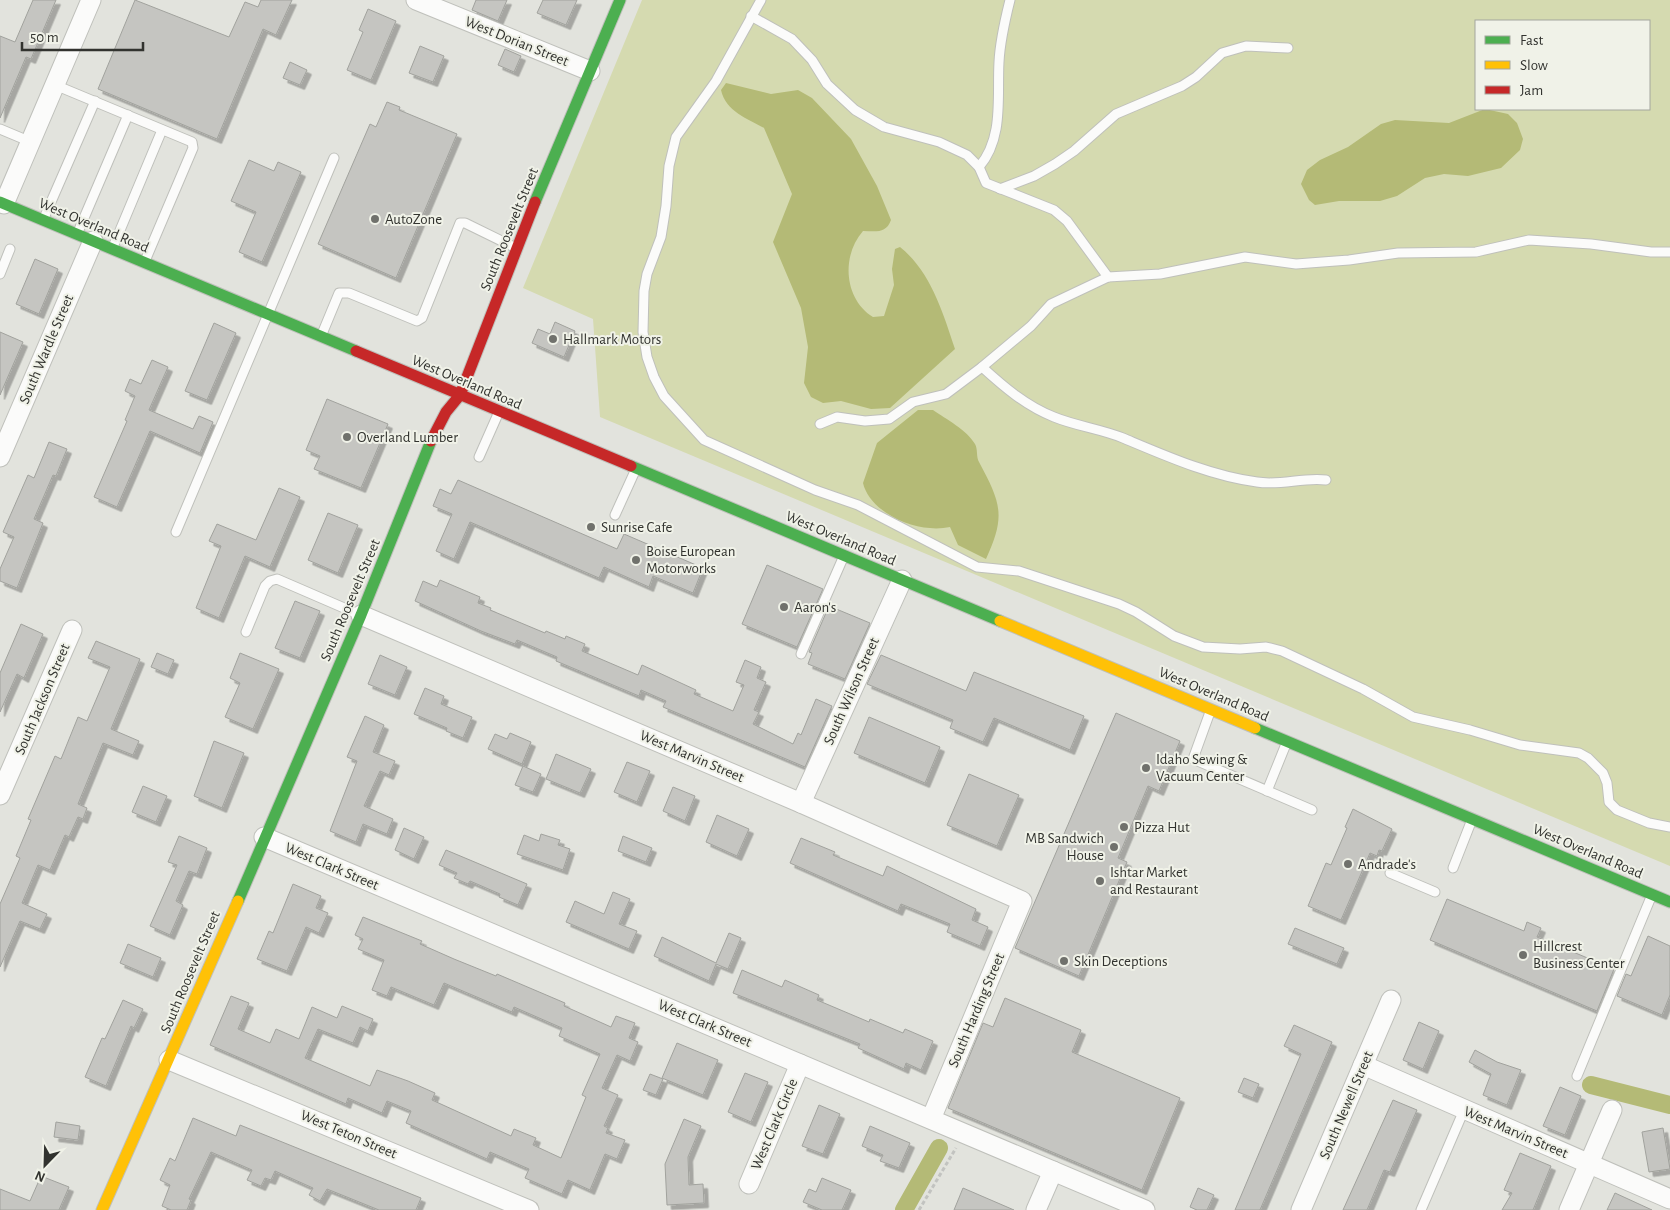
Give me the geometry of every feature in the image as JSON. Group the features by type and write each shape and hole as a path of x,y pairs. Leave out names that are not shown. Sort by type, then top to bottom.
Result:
{"main road":[{"name":"South Roosevelt Street","path":"102,1210 170,1060 264,837 361,615 433,438 446,412 460,395 516,248 620,0"},
{"name":"West Overland Road","path":"2,203 1670,902"}],"street":[{"path":"2,203 31,142 91,0"},
{"name":"West Dorian Street","path":"416,0 444,5 590,71"},
{"name":"South Wardle Street","path":"0,457 85,238"},
{"name":"South Wilson Street","path":"801,803 902,580"},
{"name":"West Marvin Street","path":"361,615 801,803 1022,901"},
{"name":"South Jackson Street","path":"0,795 72,630"},
{"name":"West Clark Street","path":"264,837 1145,1210"},
{"name":"South Harding Street","path":"931,1119 1022,901"},
{"name":"South Newell Street","path":"1300,1210 1391,1000"},
{"name":"West Teton Street","path":"170,1060 529,1210"},
{"name":"West Clark Circle","path":"749,1184 800,1064"},
{"name":"West Marvin Street","path":"1363,1065 1670,1199"},
{"path":"1569,1210 1612,1110"},
{"path":"1036,1210 1053,1171"}],"lane":[{"path":"761,0 716,81 676,137 668,166 661,237 647,274 642,308 647,357 654,377 664,396 704,440 814,490 858,505 977,567 1019,572 1119,604 1136,612 1174,636 1203,646 1240,649 1266,647 1282,651 1363,690 1413,717 1470,730 1520,745 1578,752 1588,758 1603,773 1607,783 1609,802 1617,810 1649,823 1670,827"},
{"path":"979,167 986,158 995,138 1000,59 1010,0"},
{"path":"751,16 792,39 812,60 828,84 855,110 884,127 952,147 967,154 979,167 986,183 1054,210 1073,228 1108,277"},
{"path":"1000,189 1034,176 1054,164 1074,151 1116,114 1182,86 1196,77 1222,53 1246,46 1288,48"},
{"path":"55,85 192,142 193,148 145,263"},
{"path":"43,220 95,102"},
{"path":"85,238 128,115"},
{"path":"0,129 31,142"},
{"path":"112,249 162,130"},
{"path":"176,532 334,158"},
{"path":"322,337 340,293 349,293 417,321 422,318 460,223 465,223 516,248"},
{"path":"820,424 837,417 865,421 889,418 912,402 946,394 1031,326 1051,304 1108,277 1160,274 1245,257 1296,264 1349,260 1398,253 1476,252 1529,240 1590,244 1651,252 1670,252"},
{"path":"0,274 10,250"},
{"path":"982,367 1006,389 1028,404 1054,417 1121,437 1194,466 1259,483 1282,483 1312,478 1326,480"},
{"path":"479,458 499,412"},
{"path":"615,515 636,469"},
{"path":"801,654 844,556"},
{"path":"246,632 265,586 270,580 276,579 361,615"},
{"path":"1211,709 1193,759 1312,810"},
{"path":"1267,791 1287,741"},
{"path":"1453,868 1473,819"},
{"path":"1390,873 1435,892"},
{"path":"1578,1076 1652,894"},
{"path":"1421,1210 1464,1110"}],"path":[{"path":"919,1210 966,1134"}],"shaded area":[{"path":"642,0 1670,0 1670,866 600,417 593,319 523,288"},
{"path":"726,83 771,94 798,90 812,98 851,139 877,186 891,220 883,230 863,231 851,252 849,277 851,288 863,309 873,317 884,316 894,285 892,269 895,249 900,247 920,268 935,294 955,349 890,408 871,409 841,401 823,403 811,397 804,383 808,347 801,308 773,242 792,194 764,128 738,114 727,104 721,90"},
{"path":"1482,110 1508,114 1517,123 1523,139 1520,150 1501,168 1468,176 1444,174 1425,178 1397,196 1380,201 1339,201 1315,205 1309,200 1301,184 1307,170 1320,160 1348,147 1381,124 1395,120 1449,123"},
{"path":"918,410 933,410 962,429 975,444 978,460 992,488 998,510 996,531 986,559 958,545 950,527 920,527 899,520 889,515 872,501 867,492 863,483 877,443"}],"building":[{"path":"33,0 56,0 31,59 26,57 0,118 0,36 15,42"},
{"path":"135,0 229,37 245,2 258,7 261,0 292,0 276,35 263,29 217,139 98,89"},
{"path":"476,0 507,0 498,21 472,10"},
{"path":"543,0 577,0 566,25 537,13"},
{"path":"368,9 396,21 371,80 347,70 363,32 359,30"},
{"path":"420,46 444,56 433,82 409,73"},
{"path":"505,49 521,56 514,72 498,65"},
{"path":"290,62 307,70 300,85 283,78"},
{"name":"AutoZone","path":"387,102 400,107 399,110 457,134 396,278 318,244 370,124 376,127"},
{"path":"249,160 274,171 278,162 301,172 262,262 239,252 256,212 231,201"},
{"path":"35,259 58,269 39,314 16,304"},
{"name":"Hallmark Motors","path":"555,322 575,331 564,357 532,343 538,329 550,334"},
{"path":"214,323 236,333 207,400 185,391"},
{"path":"0,332 23,342 0,395"},
{"path":"152,360 168,367 149,410 193,429 199,416 213,422 200,453 150,431 117,507 94,497 127,421 125,420 135,396 125,391 130,379 141,384"},
{"name":"Overland Lumber","path":"327,399 388,424 361,488 314,469 320,456 306,450"},
{"path":"49,442 67,449 56,476 53,475 34,519 43,523 17,588 0,581 0,569 14,537 3,532 28,475 34,478"},
{"path":"458,480 617,549 624,534 703,568 693,593 653,576 649,587 604,567 599,578 470,522 454,559 436,551 452,514 433,506 440,489 451,494"},
{"path":"279,488 300,497 270,567 245,556 219,618 196,608 221,546 209,541 217,524 256,540"},
{"path":"328,513 358,525 338,573 308,560"},
{"name":"Aaron's","path":"767,565 823,589 797,647 742,624"},
{"path":"440,580 480,597 478,603 491,608 490,610 545,633 546,631 565,639 566,636 585,644 582,651 638,675 642,665 696,690 694,694 733,711 744,685 736,682 745,660 761,667 757,678 766,682 754,710 759,712 753,724 793,744 798,733 801,735 816,699 832,706 805,767 663,707 666,701 641,690 639,696 556,661 557,657 517,640 515,644 481,631 415,601 423,581 437,587"},
{"path":"295,601 320,611 300,658 275,648"},
{"path":"829,606 870,623 845,679 808,664 812,653 809,652"},
{"path":"21,624 43,634 24,678 17,674 0,712 0,673"},
{"path":"96,641 140,659 111,729 139,741 133,755 103,743 78,804 87,808 83,819 78,817 69,837 65,835 50,870 38,865 22,903 47,914 40,929 20,921 0,967 0,904 20,858 16,856 31,820 28,819 55,756 61,759 78,717 87,721 110,667 88,658"},
{"path":"157,653 174,660 168,674 151,667"},
{"path":"240,653 279,669 253,729 225,717 240,683 230,678"},
{"path":"380,655 407,667 395,695 368,684"},
{"path":"881,655 966,691 974,672 1084,716 1070,750 994,718 983,742 950,728 953,720 867,684"},
{"path":"425,688 444,696 441,704 472,717 463,738 446,731 447,728 414,714"},
{"path":"1116,713 1180,741 1159,791 1148,786 1118,858 1127,862 1079,976 1015,948"},
{"path":"365,716 384,725 373,752 395,761 389,775 380,771 364,806 393,819 387,834 363,824 356,842 330,831 357,761 347,757"},
{"path":"869,717 940,747 925,783 854,753"},
{"path":"510,733 531,742 522,764 488,749 495,734 507,739"},
{"path":"214,741 244,753 222,808 194,796"},
{"path":"556,754 591,769 580,793 546,779"},
{"path":"627,762 650,771 637,802 614,792"},
{"path":"523,766 541,774 533,792 515,785"},
{"path":"969,774 1019,795 997,846 947,825"},
{"path":"143,786 167,796 156,822 132,812"},
{"path":"673,787 695,796 685,821 663,811"},
{"name":"Andrade's","path":"1353,809 1392,829 1382,851 1379,850 1377,856 1370,853 1341,920 1308,906 1326,863 1331,865"},
{"path":"717,815 749,829 737,856 706,842"},
{"path":"404,828 424,837 414,859 395,850"},
{"path":"541,834 560,840 558,845 570,849 563,870 517,854 524,835 539,841"},
{"path":"179,836 207,848 197,874 189,871 176,901 183,905 170,935 150,926 177,865 168,862"},
{"path":"623,836 652,848 646,862 618,851"},
{"path":"801,838 835,852 833,855 883,876 887,866 976,909 972,920 988,927 980,946 947,932 950,924 901,904 898,911 790,863"},
{"path":"446,850 527,884 518,905 499,897 500,894 470,881 468,884 454,878 457,873 439,865"},
{"path":"293,884 321,896 316,908 328,913 319,933 306,927 287,971 257,959 269,931 273,933"},
{"path":"613,892 630,899 619,924 637,931 629,949 566,922 575,901 604,914"},
{"name":"Hillcrest Business Center","path":"1447,899 1524,931 1527,922 1541,928 1537,937 1614,969 1597,1011 1430,940"},
{"path":"363,917 422,941 420,944 454,959 496,976 497,974 565,1003 564,1006 611,1027 616,1016 635,1023 629,1038 638,1042 630,1061 617,1055 602,1088 618,1095 604,1126 608,1128 606,1133 625,1140 617,1159 605,1154 590,1190 568,1180 562,1194 525,1178 529,1169 490,1152 487,1159 406,1123 411,1111 387,1101 382,1113 348,1098 346,1104 210,1045 231,996 249,1003 238,1029 270,1043 276,1029 299,1039 312,1007 337,1018 342,1006 373,1019 368,1031 360,1027 353,1043 318,1029 305,1058 370,1086 377,1070 408,1081 435,1093 432,1100 511,1136 514,1129 536,1138 533,1145 561,1158 586,1097 582,1095 600,1054 559,1036 562,1028 514,1007 512,1012 444,983 434,1005 391,987 387,996 372,990 384,960 358,949 363,939 355,935"},
{"path":"1295,928 1344,948 1337,964 1288,944"},
{"path":"729,933 741,938 728,969 716,964 709,981 654,956 662,937 716,963"},
{"path":"1648,936 1670,946 1670,995 1662,1015 1617,996 1626,974 1631,976"},
{"path":"128,944 161,958 153,977 120,963"},
{"path":"742,970 782,987 785,980 819,995 817,1000 869,1022 870,1019 903,1033 905,1029 933,1041 921,1070 906,1063 904,1069 858,1048 860,1044 733,993"},
{"path":"1005,998 1081,1030 1072,1052 1180,1098 1142,1190 948,1108 983,1023 993,1027"},
{"path":"123,1000 143,1009 134,1028 131,1026 106,1086 85,1077 102,1038 105,1039"},
{"path":"1419,1022 1439,1031 1423,1069 1403,1060"},
{"path":"1294,1025 1332,1042 1260,1210 1235,1210 1301,1054 1284,1046"},
{"path":"677,1043 718,1060 703,1095 662,1078"},
{"path":"1475,1050 1497,1062 1521,1070 1507,1105 1483,1095 1491,1074 1469,1062"},
{"path":"745,1073 768,1082 751,1122 728,1112"},
{"path":"650,1074 663,1079 656,1095 643,1090"},
{"path":"1244,1078 1259,1084 1253,1098 1238,1092"},
{"path":"1560,1087 1581,1096 1565,1135 1543,1126"},
{"path":"1393,1100 1417,1110 1390,1172 1384,1170 1367,1210 1343,1210"},
{"path":"819,1105 840,1114 823,1154 802,1146"},
{"path":"193,1118 236,1136 240,1125 421,1198 416,1210 379,1210 327,1189 320,1201 309,1195 313,1188 275,1171 271,1180 265,1178 261,1186 247,1180 252,1170 211,1152 189,1199 191,1200 187,1210 171,1210 162,1206 170,1185 160,1180 170,1158 175,1161"},
{"path":"684,1119 701,1126 688,1157 689,1185 703,1184 704,1203 667,1205 665,1164"},
{"path":"56,1122 80,1126 78,1140 54,1137"},
{"path":"870,1126 910,1143 899,1168 880,1161 883,1155 862,1146"},
{"path":"1663,1128 1670,1169 1649,1172 1642,1132"},
{"path":"1520,1153 1551,1166 1533,1210 1502,1210 1512,1193 1504,1190"},
{"path":"41,1176 69,1187 59,1210 0,1210 0,1189 30,1201"},
{"path":"822,1178 851,1190 842,1210 822,1210 803,1202 809,1189 816,1192"},
{"path":"963,1188 1014,1210 954,1210"},
{"path":"1198,1188 1214,1195 1207,1210 1197,1210 1190,1207"},
{"path":"1615,1193 1652,1210 1607,1210"}],"waterway":[{"path":"1591,1085 1670,1105"},
{"path":"904,1210 939,1148"}],"traffic: fast":[{"path":"535,202 620,0"},
{"path":"0,202 356,351"},
{"path":"238,901 361,615 431,441"},
{"path":"631,466 1000,621"},
{"path":"1255,728 1670,902"}],"traffic: slow":[{"path":"1000,621 1255,728"},
{"path":"102,1210 238,901"}],"traffic: jam":[{"path":"431,441 446,412 460,395 535,202"},
{"path":"356,351 631,466"}],"place":[{"name":"AutoZone","path":"375,219"},
{"name":"Hallmark Motors","path":"553,339"},
{"name":"Overland Lumber","path":"347,437"},
{"name":"Sunrise Cafe","path":"591,527"},
{"name":"Boise European Motorworks","path":"636,560"},
{"name":"Aaron's","path":"784,607"},
{"name":"Idaho Sewing & Vacuum Center","path":"1146,768"},
{"name":"Pizza Hut","path":"1124,827"},
{"name":"MB Sandwich House","path":"1114,847"},
{"name":"Andrade's","path":"1348,864"},
{"name":"Ishtar Market and Restaurant","path":"1100,881"},
{"name":"Hillcrest Business Center","path":"1523,955"},
{"name":"Skin Deceptions","path":"1064,961"}]}
